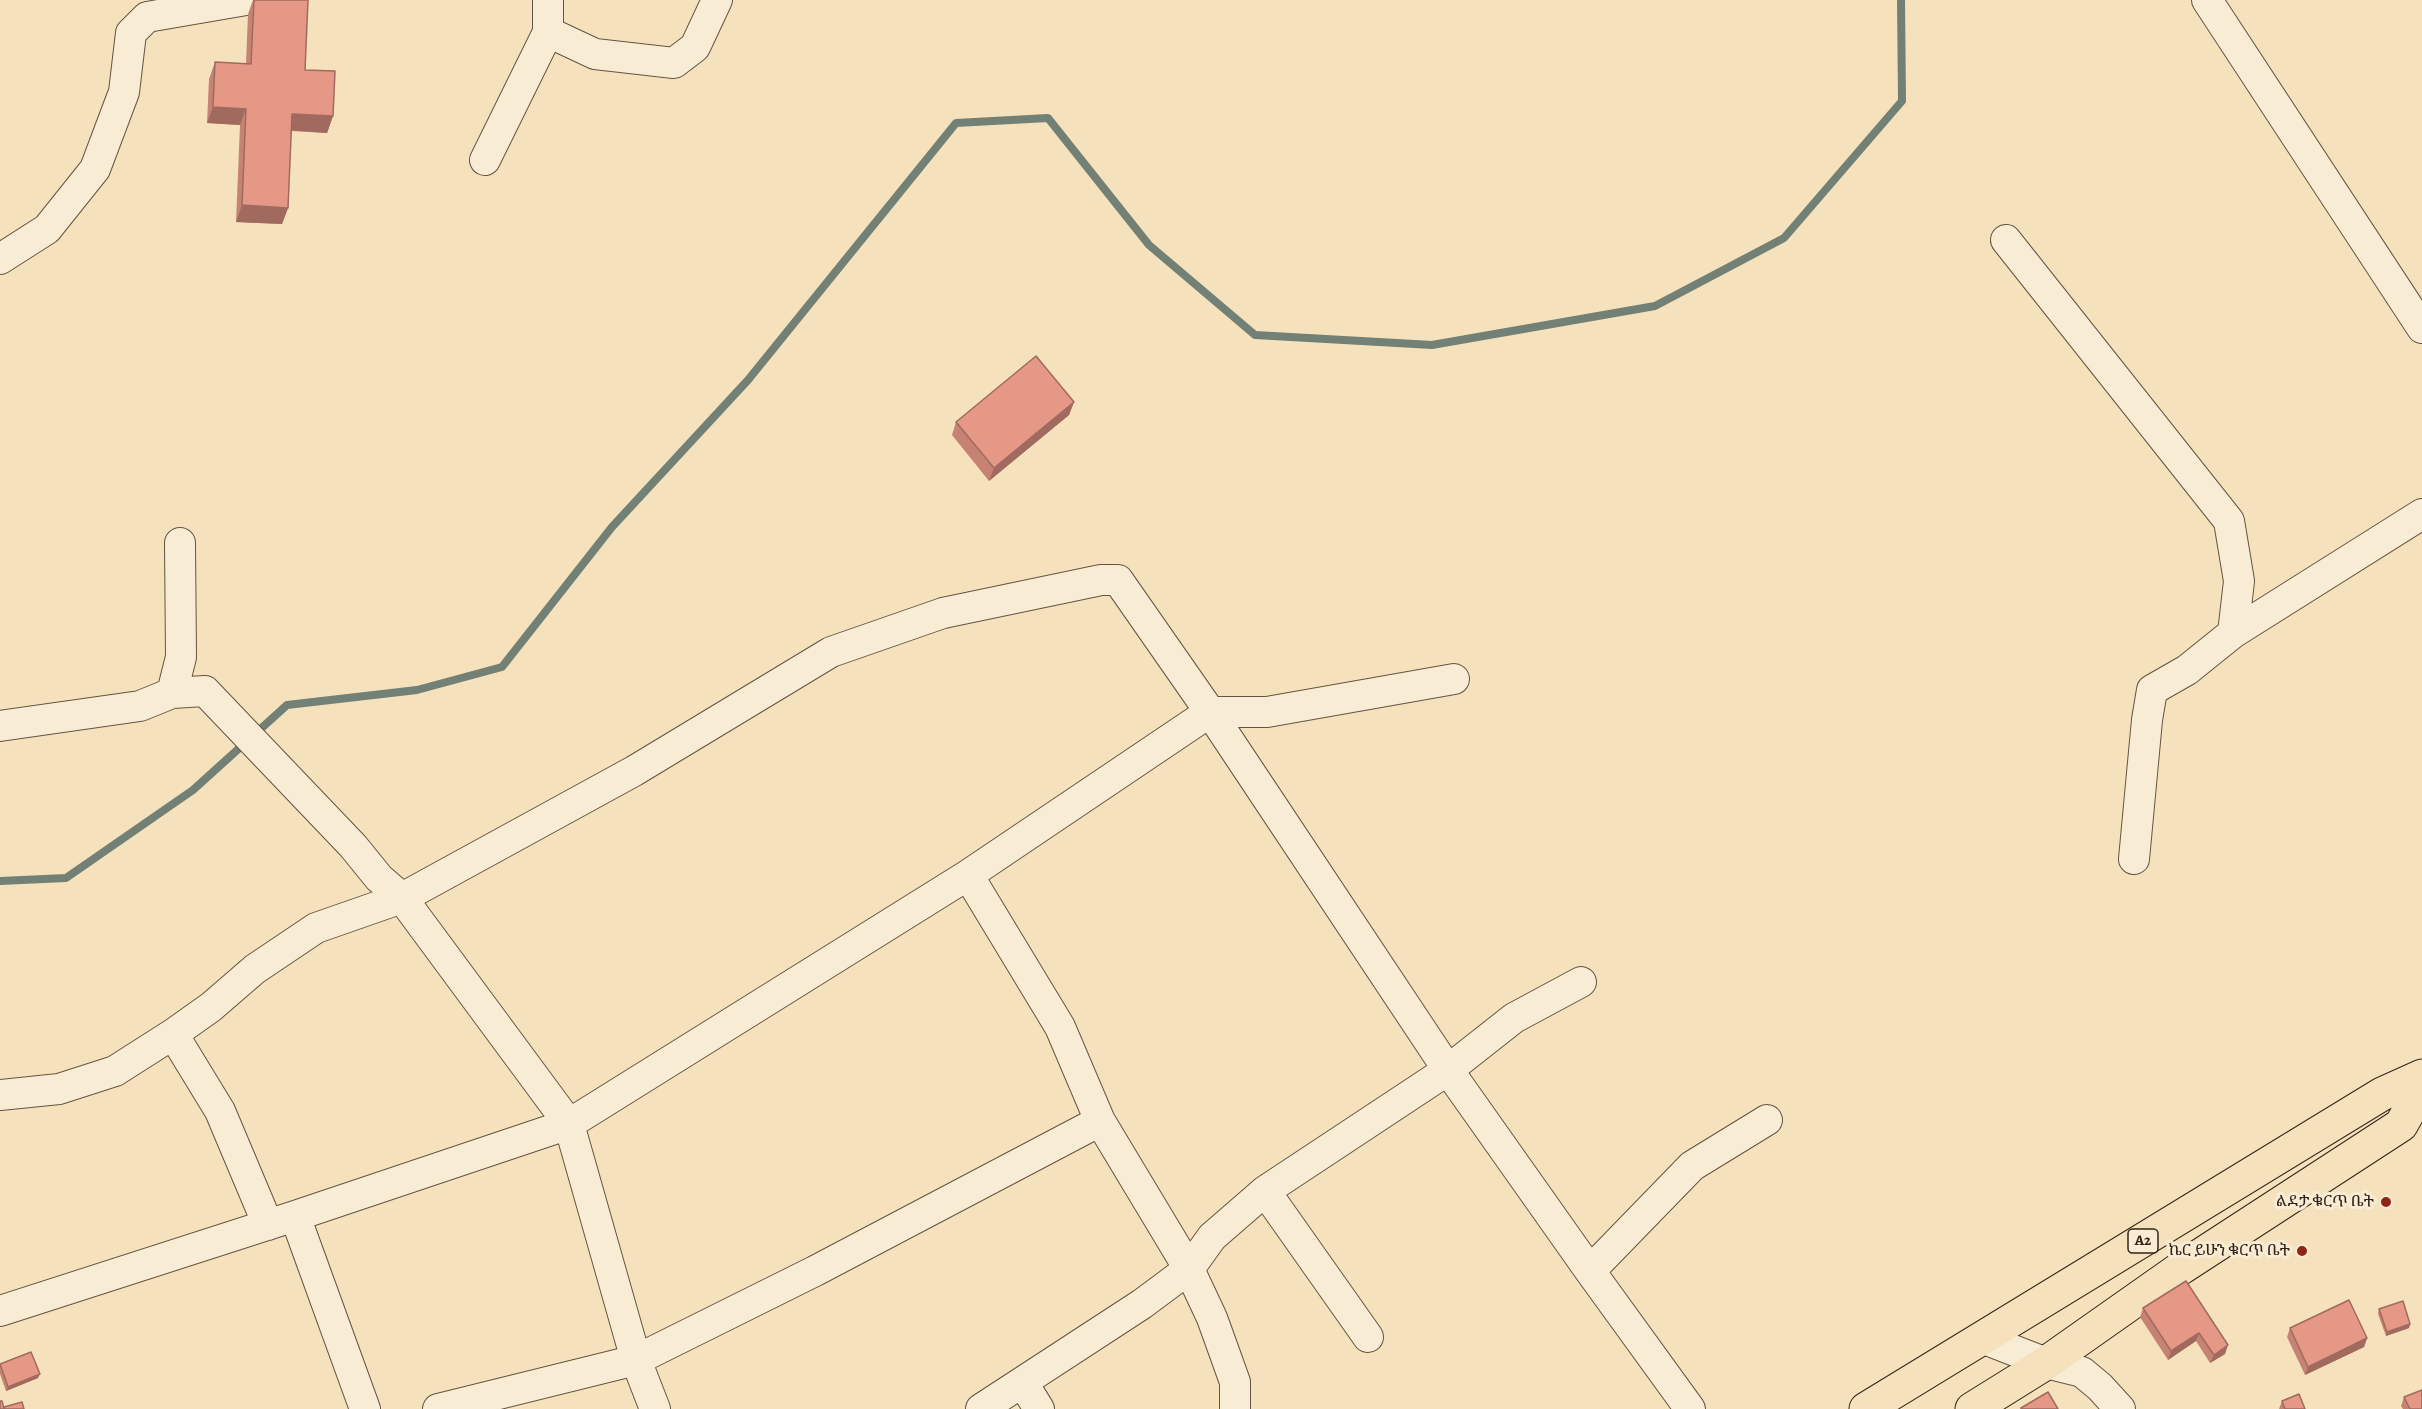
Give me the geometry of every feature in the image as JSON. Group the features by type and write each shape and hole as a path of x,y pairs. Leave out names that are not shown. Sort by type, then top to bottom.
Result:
{"highway":[{"name":"A2","path":"1866,1409 2382,1094 2422,1076"},
{"path":"1972,1409 2046,1363 2181,1268 2401,1125 2422,1088"},
{"path":"2158,1232 2181,1268"}],"street":[{"path":"0,259 47,229 95,169 124,92 131,33 147,17 246,0"},
{"path":"485,160 548,32 548,0"},
{"path":"548,32 595,54 674,63 695,47 717,0"},
{"path":"2207,0 2422,328"},
{"path":"2006,240 2229,520 2239,581 2233,633"},
{"path":"2134,859 2152,690 2187,670 2233,633 2422,514"},
{"path":"172,693 181,657 180,543"},
{"path":"0,1095 59,1089 115,1071 173,1034 255,969 315,927 402,898 634,771 831,652 943,613 1092,582 1118,580 1210,712 1448,1070 1690,1409"},
{"path":"0,1311 568,1124 968,875 1210,712 1267,712 1454,679"},
{"path":"0,726 140,706 172,693 205,691 353,846 379,878 402,898 568,1124 636,1360 655,1409"},
{"path":"968,875 1060,1027 1100,1121 1189,1269 1212,1318 1235,1382 1236,1409"},
{"path":"981,1409 1142,1304 1189,1269 1212,1237 1264,1191 1448,1070 1514,1018 1581,982"},
{"path":"173,1034 282,1220 365,1409"},
{"path":"1590,1271 1692,1166 1767,1120"},
{"path":"438,1409 636,1360 815,1271 1100,1121"},
{"path":"1264,1191 1368,1337"},
{"path":"1982,1338 2046,1363 2082,1372 2100,1387 2120,1409"},
{"path":"1023,1383 1039,1409"}],"building":[{"path":"254,0 308,0 305,70 335,71 333,116 292,114 288,208 242,205 246,109 213,107 215,62 251,64"},
{"path":"1036,356 1074,402 994,468 956,422"},
{"path":"2186,1281 2228,1345 2214,1355 2199,1333 2171,1351 2143,1308"},
{"path":"2349,1300 2367,1338 2308,1367 2290,1328"},
{"path":"2403,1301 2410,1324 2387,1332 2379,1309"},
{"path":"31,1352 40,1374 8,1387 0,1364"},
{"path":"2422,1390 2422,1409 2410,1409 2404,1397"},
{"path":"2048,1392 2058,1409 2021,1409 2021,1408"},
{"path":"2299,1394 2305,1409 2285,1409 2282,1401"},
{"path":"0,1401 2,1401 4,1409 0,1409"},
{"path":"22,1402 24,1409 5,1409 4,1407"}],"waterway":[{"path":"0,881 66,878 193,790 287,705 417,690 502,667 612,527 748,380 956,123 1048,118 1149,245 1255,335 1432,345 1655,306 1784,238 1902,101 1901,0"}],"place":[{"name":"ልደታ ቁርጥ ቤት","path":"2386,1202"},
{"name":"ኬር ይሁን ቁርጥ ቤት","path":"2302,1251"}]}
